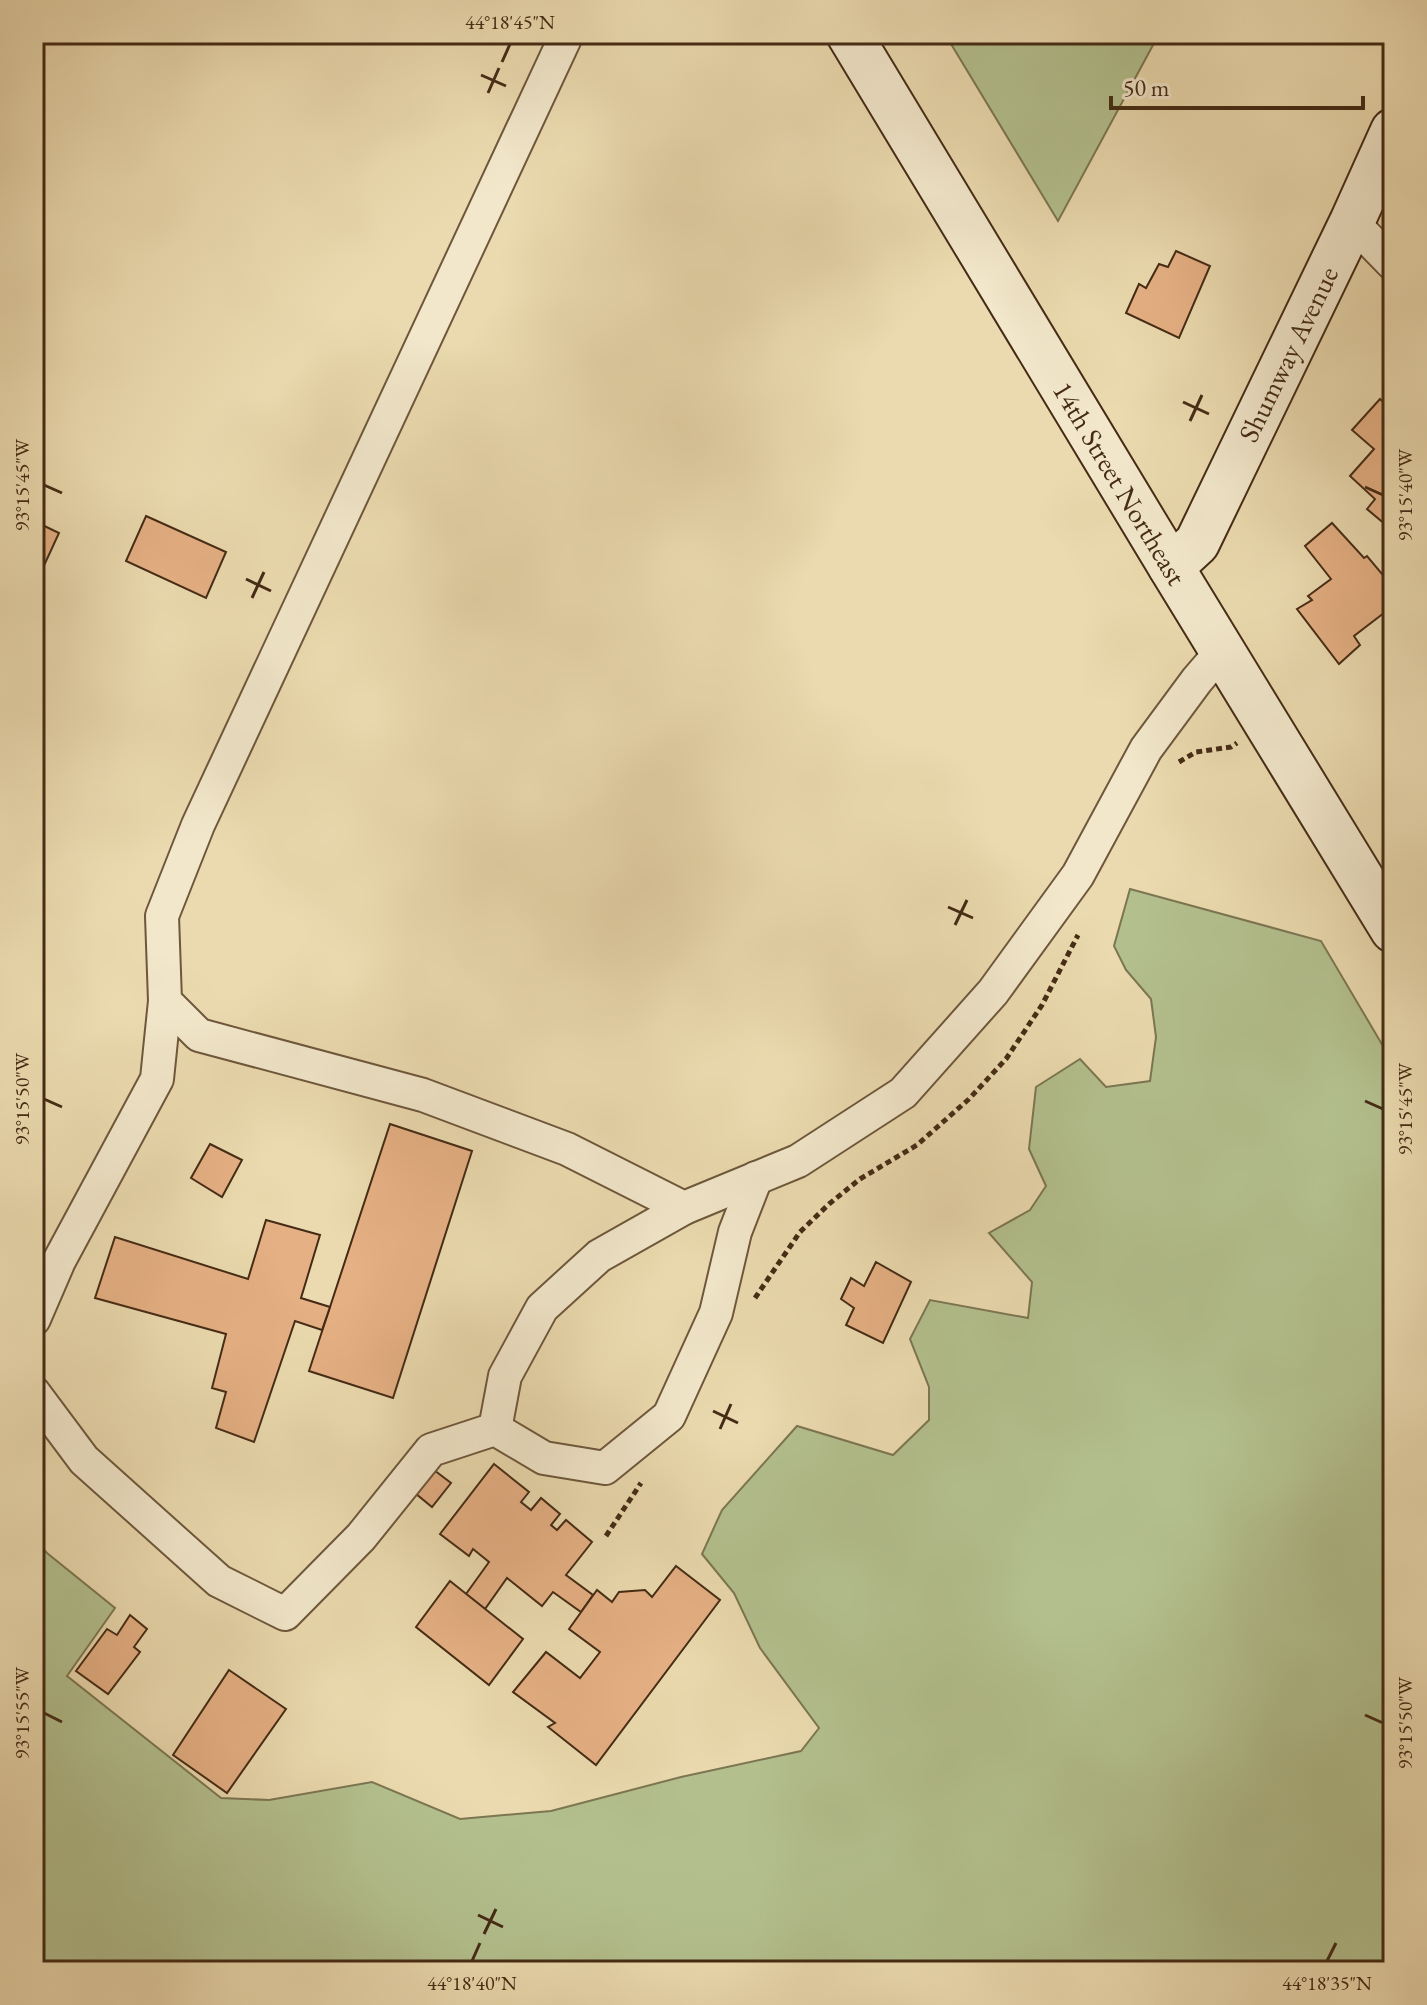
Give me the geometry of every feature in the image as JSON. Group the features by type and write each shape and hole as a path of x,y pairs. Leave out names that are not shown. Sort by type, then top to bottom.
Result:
{"street":[{"path":"34,1319 59,1261 157,1079 165,1001 162,916 198,825 567,34"},
{"name":"14th Street Northeast","path":"849,34 1393,930"},
{"name":"Shumway Avenue","path":"1171,567 1197,543 1393,131"},
{"path":"1352,222 1393,264"},
{"path":"495,1429 505,1376 542,1308 599,1256 684,1208 798,1161 903,1093 993,992 1078,875 1146,749 1222,651"},
{"path":"165,1001 199,1035 423,1095 567,1149 684,1208"},
{"path":"34,1393 84,1460 219,1581 285,1614 361,1537 431,1450 495,1429 544,1458 605,1468 669,1416 716,1313 735,1232 756,1178"}],"green space":[{"path":"945,34 1159,34 1058,221"},
{"path":"1130,889 1321,941 1393,1063 1393,1971 34,1971 34,1539 115,1608 67,1676 221,1798 269,1800 372,1782 460,1819 551,1811 681,1777 801,1751 819,1728 760,1648 734,1593 702,1554 722,1510 797,1426 893,1455 929,1420 929,1387 910,1339 930,1300 1028,1318 1032,1282 989,1233 1030,1210 1046,1186 1029,1149 1036,1087 1080,1059 1106,1087 1150,1081 1156,1037 1151,999 1126,970 1114,946"}],"building":[{"path":"1176,251 1210,266 1179,338 1126,313 1139,284 1146,288 1159,264 1168,267"},
{"path":"1380,399 1393,411 1393,515 1386,525 1367,509 1375,499 1350,476 1374,449 1352,430"},
{"path":"146,516 226,552 206,598 126,561"},
{"path":"34,521 59,533 36,583 34,582"},
{"path":"1332,523 1364,558 1367,556 1393,587 1393,606 1354,636 1360,645 1339,664 1297,609 1312,600 1308,596 1331,579 1305,546"},
{"path":"390,1124 472,1151 393,1398 309,1371"},
{"path":"210,1144 242,1160 222,1197 191,1178"},
{"path":"266,1220 320,1235 301,1298 330,1307 322,1330 295,1321 254,1442 216,1428 226,1392 212,1388 226,1334 95,1298 115,1237 248,1279"},
{"path":"876,1262 911,1282 883,1343 846,1325 854,1308 841,1299 851,1278 864,1286"},
{"path":"494,1464 529,1492 521,1502 531,1510 541,1498 560,1514 551,1525 557,1530 566,1520 592,1542 566,1575 593,1595 581,1612 553,1592 542,1606 507,1578 485,1609 466,1594 489,1562 473,1549 469,1556 440,1534"},
{"path":"434,1470 451,1483 432,1507 415,1493"},
{"path":"676,1566 720,1600 596,1765 548,1727 555,1723 513,1692 546,1652 580,1678 600,1652 569,1629 597,1590 612,1602 619,1592 645,1590 652,1597"},
{"path":"450,1581 523,1639 489,1685 416,1627"},
{"path":"130,1615 147,1629 134,1647 140,1652 108,1694 76,1671 107,1629 117,1635"},
{"path":"229,1670 286,1709 227,1793 173,1755"}]}
